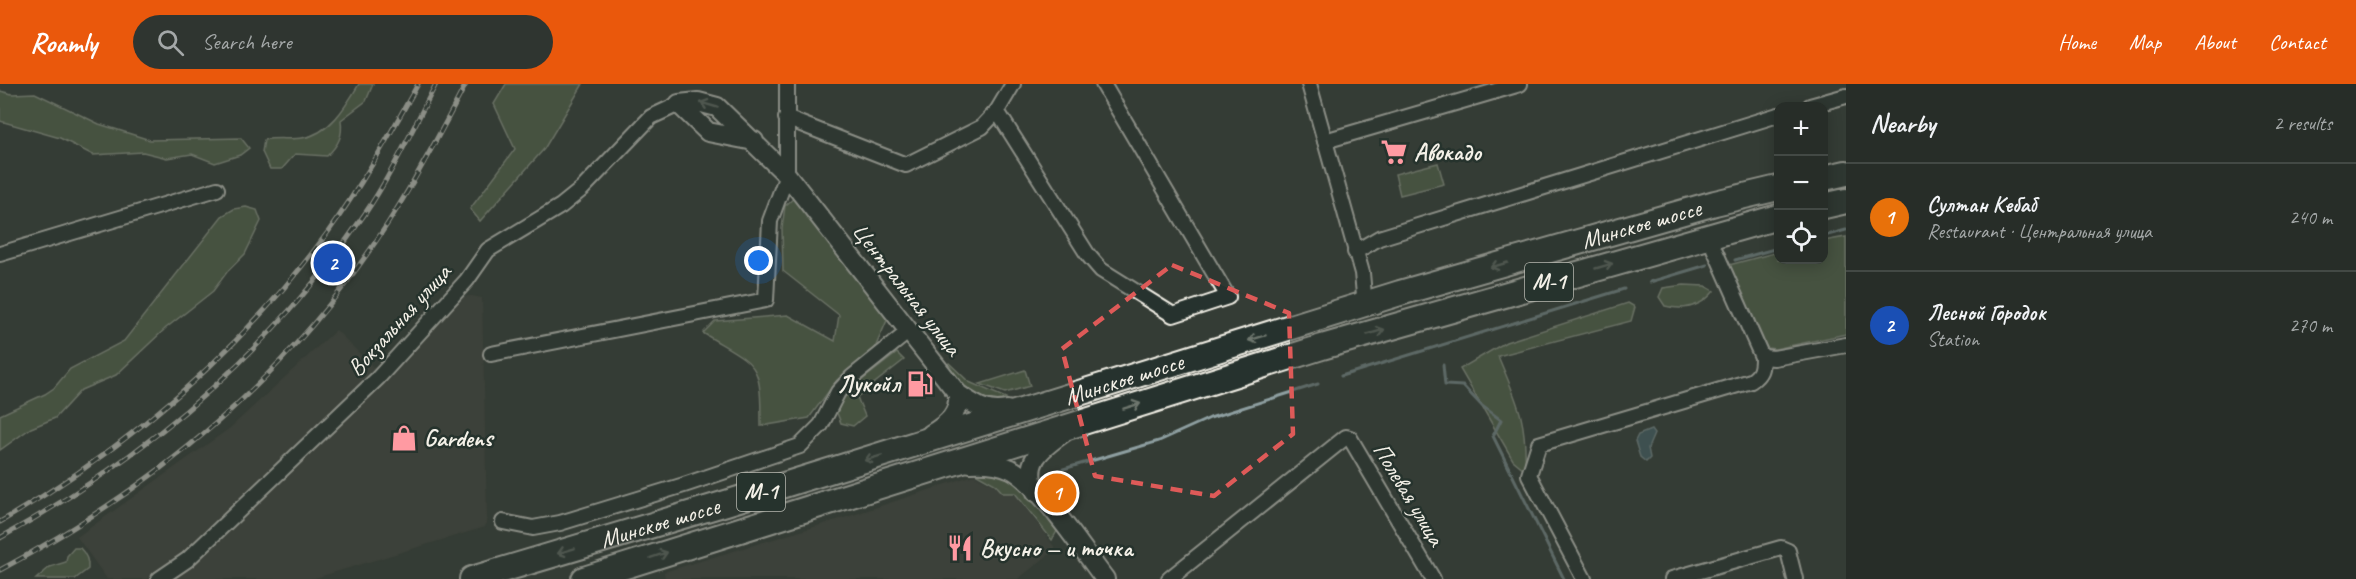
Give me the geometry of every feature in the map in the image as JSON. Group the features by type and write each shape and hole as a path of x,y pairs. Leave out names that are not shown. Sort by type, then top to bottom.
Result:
{"highway":[{"path":"1828,177 1846,173"},
{"name":"Минское шоссе","path":"472,579 910,447 1400,293 1715,203 1774,189"},
{"name":"Минское шоссе","path":"584,579 1322,347 1774,218"}],"street":[{"path":"490,354 766,300 770,221 787,175 787,84"},
{"path":"786,118 906,165 982,127 997,111 1013,84"},
{"path":"997,111 1088,255 1101,270 1173,315 1228,297 1103,84"},
{"path":"1309,84 1354,252 1362,273 1364,296 1354,308"},
{"path":"1325,141 1520,84"},
{"path":"1824,102 1846,96"},
{"name":"Центральная улица","path":"679,104 698,102 717,107 787,175 958,394 980,409 995,412 1049,403"},
{"path":"679,104 708,132 754,141"},
{"name":"Вокзальная улица","path":"159,579 187,560 357,400 467,280 488,250 561,206 582,189 651,117 679,104"},
{"path":"1354,252 1364,244 1379,238 1774,117"},
{"path":"0,254 217,189"},
{"path":"1584,579 1529,475 1539,444 1751,381 1759,376 1762,357 1708,236"},
{"path":"1362,273 1374,287 1400,293"},
{"path":"503,522 533,528 560,523 800,446 821,426 838,392 852,377 909,331"},
{"path":"1762,357 1774,358 1846,345"},
{"path":"910,447 948,423 956,411 958,394"},
{"path":"1037,493 1030,470 1033,457 1076,423"},
{"name":"Полевая улица","path":"1169,579 1342,438 1350,438 1434,579"},
{"path":"944,464 996,463 1014,471 1037,493 1105,579"},
{"path":"1672,579 1781,548 1789,554 1795,579"}],"highlighted area":[{"path":"1172,265 1289,313 1293,434 1214,496 1095,476 1062,349"}],"shaded area":[{"name":"Gardens","path":"459,297 482,298 487,518 485,527 312,579 165,579"},
{"path":"336,330 378,372 184,552 147,579 107,579 77,537 230,428"},
{"path":"974,475 1017,496 1056,549 1018,579 665,579 664,572 847,517"}],"green space":[{"path":"359,84 373,84 366,101 341,120 339,140 327,156 295,154 282,169 270,169 262,152 264,140 302,138 321,131 336,118"},
{"path":"506,84 583,84 544,149 480,221 470,209 515,149 494,104"},
{"path":"0,91 12,94 35,93 99,124 150,140 241,138 249,148 240,155 215,163 192,154 167,158 143,152 93,155 60,138 0,121"},
{"path":"1438,163 1444,184 1400,195 1395,174"},
{"path":"796,196 888,318 874,350 837,380 809,418 761,426 760,388 753,367 735,352 703,333 715,321 788,315 835,341 839,315 783,271 782,228 785,206"},
{"path":"246,207 257,210 261,221 245,254 227,272 213,291 166,328 116,375 81,390 55,418 31,428 0,450 0,415 45,394 54,388 70,369 124,341 222,216 234,209"},
{"path":"1846,237 1846,334 1775,349 1767,348 1729,265 1774,253 1774,264 1828,264 1828,240"},
{"path":"1684,285 1705,286 1714,291 1704,301 1686,308 1665,306 1659,297 1663,288"},
{"path":"1628,303 1635,307 1631,321 1498,356 1522,423 1525,470 1513,460 1460,369 1506,342"},
{"path":"897,353 904,360 857,397 865,416 853,426 841,423 837,413 843,397"},
{"path":"949,363 969,382 1006,398 996,402 979,400 958,380 947,365"},
{"path":"1025,370 1030,386 1005,393 980,384"},
{"path":"986,470 1015,477 1057,531 1052,540 1015,493 1003,493 995,484 977,474"},
{"path":"74,548 80,548 84,553 88,569 75,579 36,579 50,567 66,562 67,556"}],"water":[{"path":"1651,430 1654,434 1648,448 1650,458 1646,462 1640,457 1635,441 1638,435"}],"waterway":[{"path":"1828,235 1846,230"},
{"path":"1735,260 1774,249"},
{"path":"1650,282 1707,265"},
{"path":"1341,376 1624,289"},
{"path":"1443,365 1445,385 1463,386 1482,406 1501,420 1493,436 1564,579"},
{"path":"1060,470 1159,441 1210,418 1318,384"}],"railway":[{"path":"0,522 93,462 137,429 220,357 294,276 328,232 375,159 418,84"},
{"path":"0,538 53,507 154,437 245,357 288,312 364,215 393,167 436,84"},
{"path":"0,570 115,501 168,463 264,378 308,330 349,279 388,223 419,172 466,84"}],"place":[{"name":"Авокадо","path":"1394,152"},
{"name":"Лесной Городок","path":"333,263"},
{"name":"Лукойл","path":"920,384"},
{"name":"Gardens","path":"404,438"},
{"name":"Султан Кебаб","path":"1057,493"},
{"name":"Вкусно — и точка","path":"960,548"}]}
